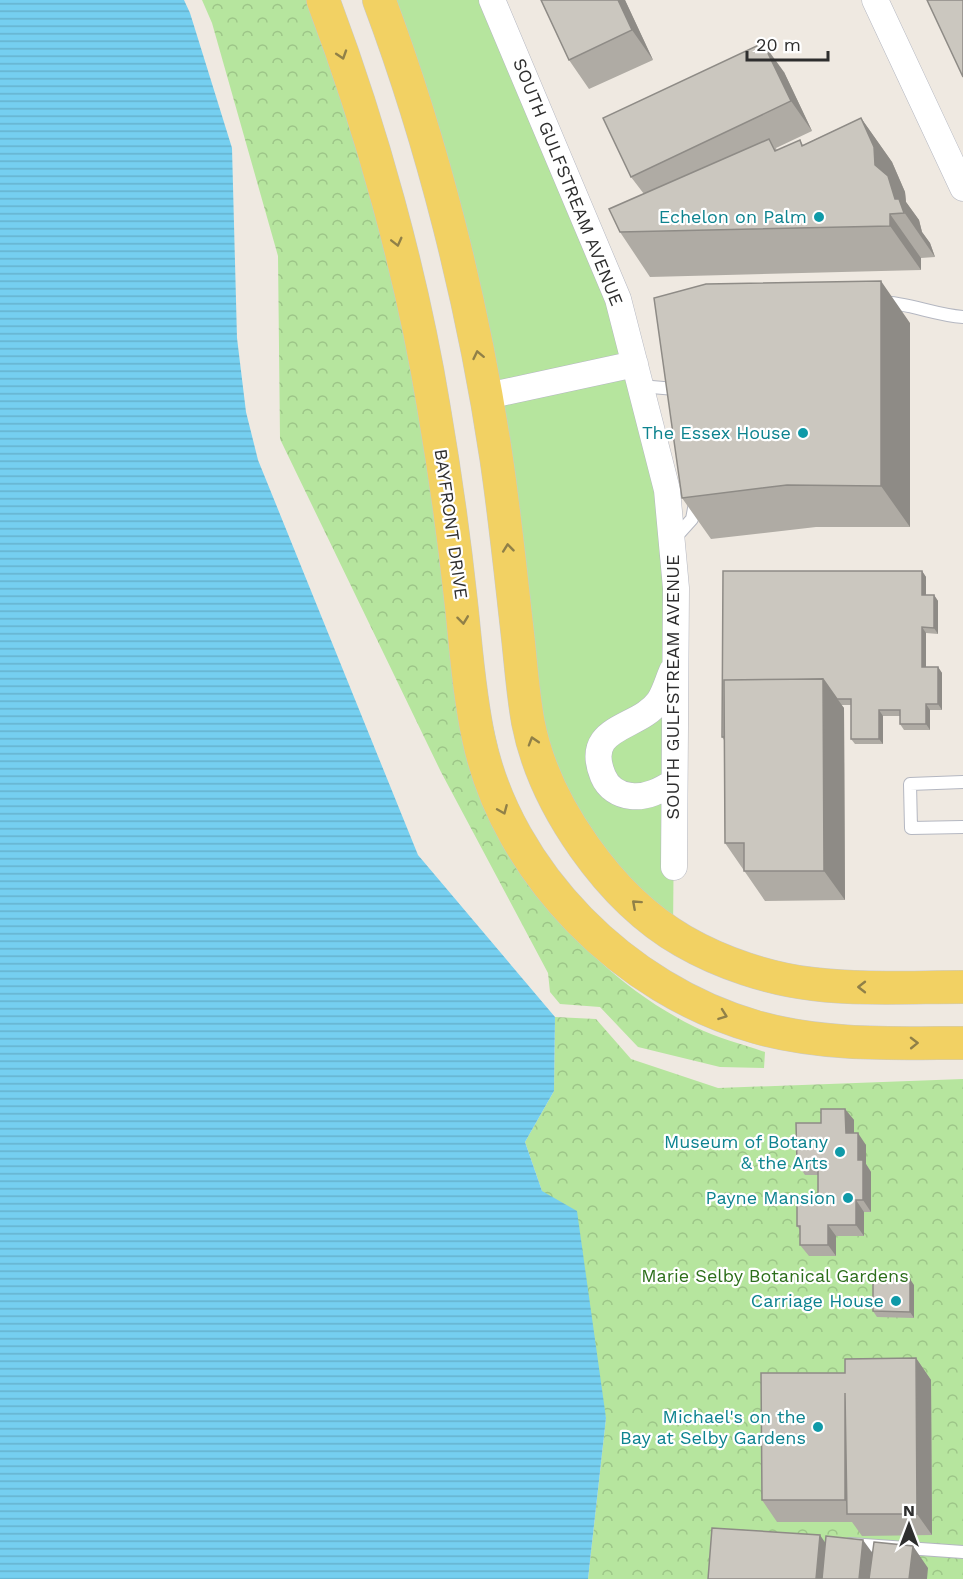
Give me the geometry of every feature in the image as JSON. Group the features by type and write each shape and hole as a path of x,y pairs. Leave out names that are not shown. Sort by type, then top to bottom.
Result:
{"main road":[{"name":"BAYFRONT DRIVE","path":"323,0 375,156 405,274 434,404 452,519 479,741 492,784 513,833 561,898 596,934 632,966 670,991 744,1023 800,1036 896,1043 963,1043"},
{"path":"380,0 426,148 460,271 487,396 504,508 528,724 554,796 597,864 628,897 681,940 725,962 810,984 963,987"}],"street":[{"name":"SOUTH GULFSTREAM AVENUE","path":"492,0 601,254 618,299 667,490 676,588 674,867"},
{"path":"883,2 962,184"},
{"path":"487,396 637,375"},
{"path":"674,782 646,796 626,796 616,792 606,782 598,759 600,746 607,736 648,711 659,701 675,664"}],"lane":[{"path":"865,302 901,303 947,316 963,317"},
{"path":"637,375 674,384 682,408"},
{"path":"673,540 692,519 696,479"},
{"path":"963,782 910,784 911,828 963,827"},
{"path":"836,1543 963,1552"}],"green space":[{"path":"202,0 307,0 362,160 392,278 528,881 564,925 603,965 670,1014 721,1038 765,1052 764,1068 720,1067 638,1047 600,1007 560,1004 550,992 548,973 441,772 280,439 278,256 212,23"},
{"path":"379,0 492,0 618,299 676,588 673,934 554,796 504,508"},
{"name":"Marie Selby Botanical Gardens","path":"555,1017 596,1019 631,1059 718,1088 963,1079 963,1579 588,1579 606,1418 542,1191 525,1142 554,1091"}],"water":[{"path":"0,0 184,0 190,13 232,148 237,338 246,412 258,460 418,855 555,1017 554,1091 525,1142 542,1191 577,1211 606,1418 588,1579 0,1579"}],"building":[{"path":"541,0 618,0 632,30 569,60"},
{"path":"927,0 963,0 963,77"},
{"path":"763,43 791,101 631,177 603,118"},
{"path":"861,118 874,147 875,165 888,176 895,199 899,199 904,213 890,214 890,226 620,232 609,209 769,139 775,151 800,140 802,146"},
{"name":"The Essex House","path":"881,281 881,486 787,485 682,498 654,298 706,284"},
{"path":"723,571 922,571 922,595 934,595 934,628 922,627 922,667 938,667 938,704 926,704 926,724 900,724 900,710 879,710 879,739 851,739 851,699 837,699 823,679 724,680 724,737 722,737"},
{"path":"823,679 824,871 744,871 744,843 725,843 724,680"},
{"name":"Payne Mansion","path":"821,1109 845,1109 846,1133 858,1133 858,1160 863,1160 863,1200 856,1200 856,1225 828,1225 828,1245 800,1245 800,1226 797,1226 797,1197 818,1197 818,1163 797,1163 796,1123 821,1123"},
{"name":"Carriage House","path":"873,1278 910,1279 910,1312 873,1311"},
{"path":"916,1358 917,1514 847,1514 845,1393 845,1500 762,1500 761,1373 845,1373 845,1359"},
{"path":"712,1528 820,1535 816,1579 708,1579"},
{"path":"826,1536 863,1540 859,1579 822,1579"},
{"path":"874,1542 913,1546 909,1579 869,1579"}],"place":[{"name":"Echelon on Palm","path":"819,217"},
{"name":"The Essex House","path":"803,433"},
{"name":"Museum of Botany & the Arts","path":"840,1152"},
{"name":"Payne Mansion","path":"848,1198"},
{"name":"Carriage House","path":"896,1301"},
{"name":"Michael's on the Bay at Selby Gardens","path":"818,1427"}]}
